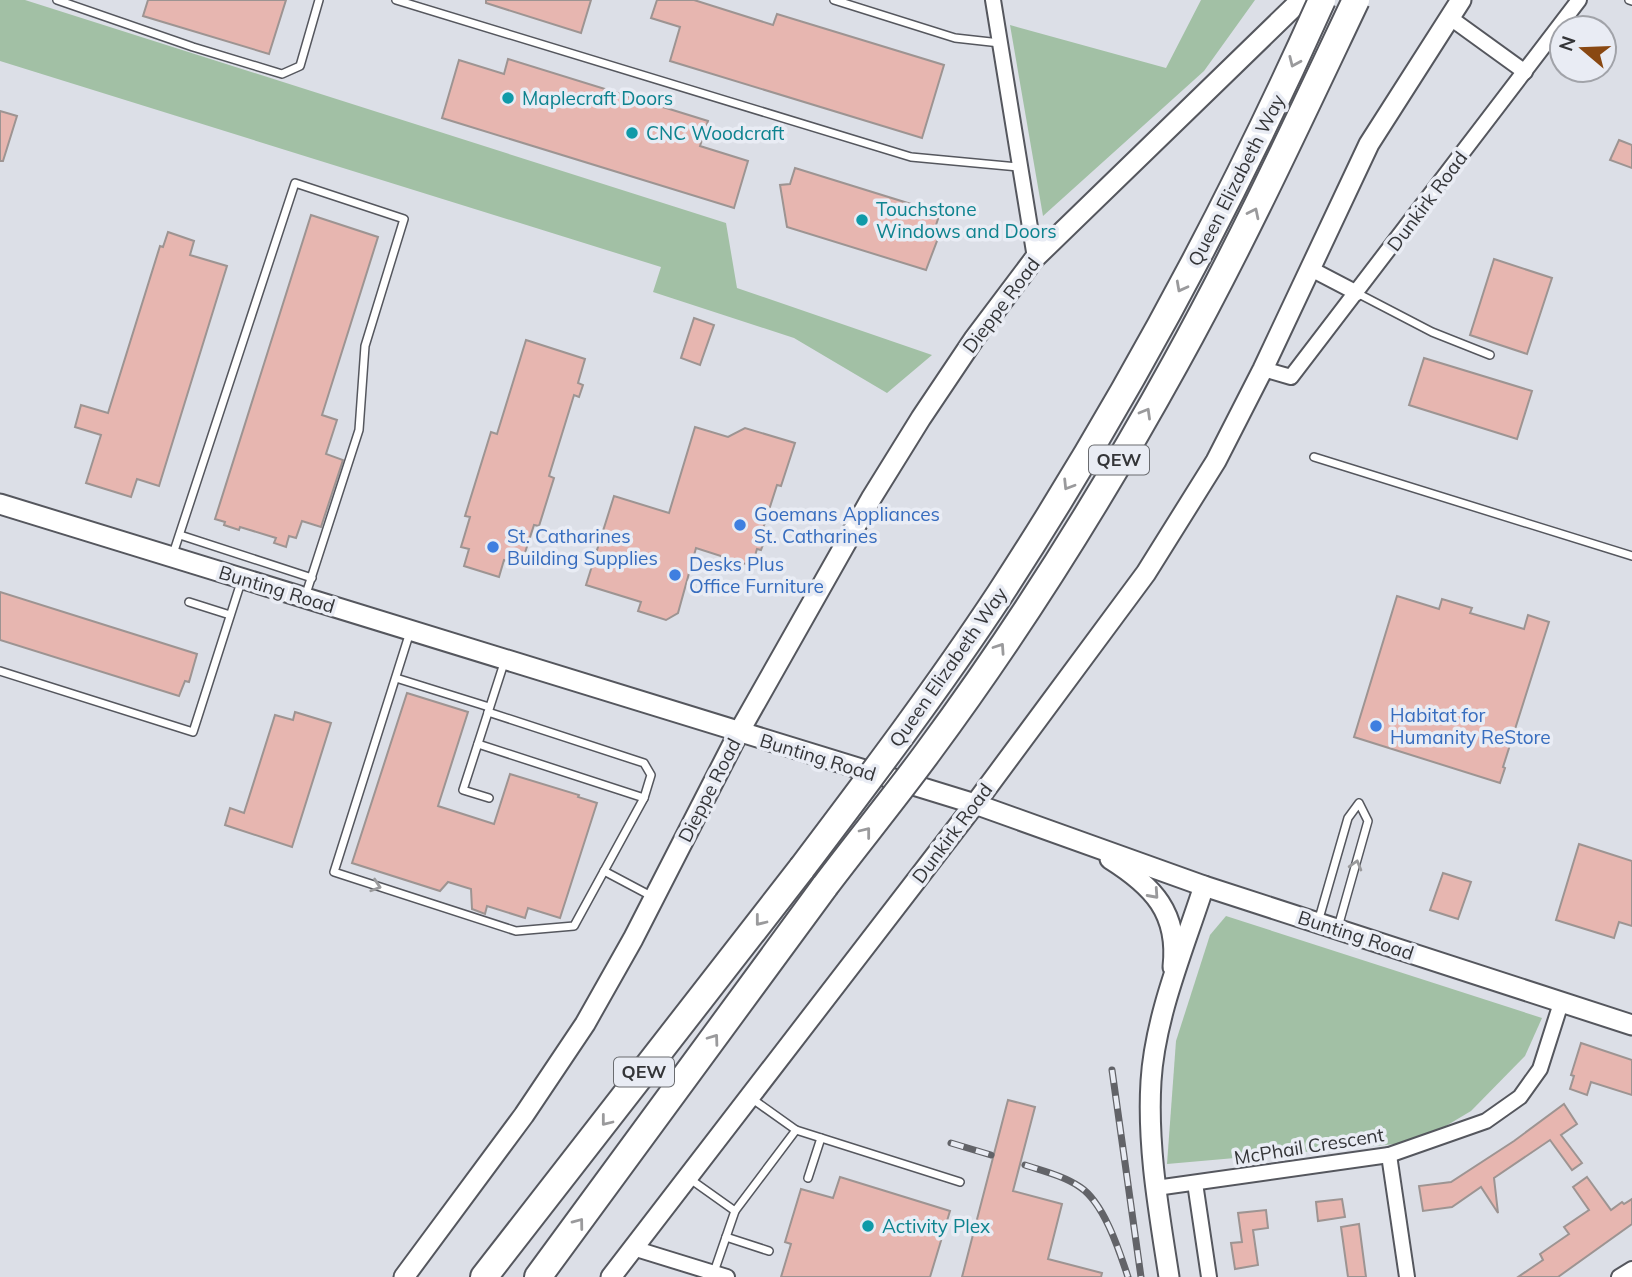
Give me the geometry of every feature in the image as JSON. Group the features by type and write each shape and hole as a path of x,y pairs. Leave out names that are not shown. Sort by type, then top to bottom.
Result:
{"highway":[{"name":"Queen Elizabeth Way","path":"484,1277 901,738 1032,544 1101,430 1223,208 1322,0"},
{"name":"Queen Elizabeth Way","path":"538,1277 825,886 928,752 978,681 1086,515 1174,365 1252,219 1356,0"}],"street":[{"path":"993,0 1035,258"},
{"name":"Dieppe Road","path":"404,1277 568,1053 607,987 739,732 872,497 920,418 974,339 1035,258 1301,0"},
{"name":"Dunkirk Road","path":"611,1277 975,804 1146,573 1216,461 1263,369 1369,144 1461,0"},
{"name":"Dunkirk Road","path":"1263,369 1291,377 1580,0"},
{"path":"1449,17 1525,72"},
{"path":"1311,269 1357,293"},
{"name":"Bunting Road","path":"0,504 975,804 1204,886 1632,1025"},
{"path":"1079,841 1142,881 1164,905 1175,952 1174,981"},
{"path":"1169,1277 1149,1125 1151,1079 1159,1028 1204,886"},
{"name":"McPhail Crescent","path":"1156,1188 1389,1155 1486,1121 1520,1097 1540,1069 1561,1003"},
{"path":"1389,1155 1408,1277"},
{"path":"1195,1183 1209,1277"},
{"path":"634,1248 720,1275"},
{"path":"1619,1277 1632,1269"}],"lane":[{"path":"57,0 193,47 282,74 300,66 319,0"},
{"path":"396,0 911,157 1020,167"},
{"path":"834,0 955,38 1000,43"},
{"path":"172,557 295,183 404,219 365,346 359,429 305,598"},
{"path":"1357,293 1432,332 1490,355"},
{"path":"1314,457 1632,556"},
{"path":"180,535 312,578"},
{"path":"0,671 193,732 242,579"},
{"path":"188,602 230,615"},
{"path":"396,678 644,762 651,775 644,798 574,926 516,931 334,872 411,631"},
{"path":"489,798 463,790 505,660"},
{"path":"478,744 644,798"},
{"path":"1318,922 1348,818 1359,803 1368,821 1338,929"},
{"path":"604,871 654,898"},
{"path":"750,1097 796,1130 960,1182"},
{"path":"720,1275 726,1237 734,1211 796,1130"},
{"path":"808,1178 821,1138"},
{"path":"688,1177 734,1211"},
{"path":"726,1237 769,1251"}],"green space":[{"path":"0,0 25,0 726,223 737,288 932,355 887,393 794,338 653,292 661,267 0,61"},
{"path":"1201,0 1255,0 1204,71 1043,216 1010,25 1166,68"},
{"path":"1226,916 1542,1018 1525,1056 1471,1111 1419,1142 1167,1164 1176,1041 1210,935"}],"building":[{"path":"148,0 286,0 269,54 143,16"},
{"path":"486,0 591,0 581,33 486,3"},
{"path":"657,0 694,0 773,25 777,14 944,65 922,138 670,61 680,27 651,18"},
{"name":"CNC Woodcraft","path":"508,59 708,121 700,146 748,161 734,208 442,118 459,60 504,74"},
{"path":"0,111 17,116 3,161 0,161"},
{"path":"1619,140 1632,145 1632,168 1610,160"},
{"name":"Touchstone Windows and Doors","path":"795,168 940,213 934,231 940,233 926,270 787,227 780,185 790,184"},
{"path":"311,215 378,237 322,415 337,420 326,454 343,460 321,527 302,521 296,538 289,536 286,547 274,543 276,538 240,527 239,530 215,519"},
{"path":"168,232 194,241 190,255 227,266 159,486 137,479 131,497 86,483 101,435 75,427 81,405 108,413 160,246 163,247"},
{"path":"1494,259 1552,278 1527,354 1470,335"},
{"path":"694,318 714,325 700,365 681,358"},
{"path":"526,340 585,359 578,383 583,385 579,397 574,395 549,476 554,478 539,526 534,525 521,565 504,560 499,577 464,566 469,549 461,547 470,517 465,516 491,432 497,434"},
{"path":"1424,358 1532,391 1517,439 1409,405"},
{"path":"695,427 728,437 745,428 795,443 781,486 777,485 760,538 765,539 761,550 757,549 752,566 696,548 678,613 666,620 638,611 641,602 586,585 614,496 669,513"},
{"path":"0,592 197,654 189,682 185,681 179,696 0,640"},
{"path":"1397,596 1439,609 1442,599 1472,608 1470,613 1524,629 1528,615 1549,622 1500,783 1354,737"},
{"path":"407,693 468,712 438,806 494,824 510,774 597,803 560,918 528,908 525,918 487,906 485,914 472,909 471,889 448,882 440,891 352,863"},
{"path":"295,712 331,723 292,847 225,825 230,808 244,813 275,715 293,720"},
{"path":"1579,844 1632,861 1632,926 1619,922 1614,938 1556,920"},
{"path":"1443,873 1471,882 1458,919 1430,910"},
{"path":"1581,1043 1632,1060 1632,1095 1591,1082 1587,1095 1570,1089 1574,1076 1571,1075"},
{"path":"1008,1100 1035,1107 1013,1191 1062,1204 1048,1259 1102,1273 1101,1277 962,1277"},
{"path":"1564,1104 1577,1124 1561,1135 1582,1163 1572,1170 1550,1140 1494,1178 1498,1213 1481,1187 1452,1207 1423,1211 1419,1186 1451,1182"},
{"name":"Activity Plex","path":"840,1177 950,1211 930,1277 781,1277 791,1244 785,1242 801,1189 833,1198"},
{"path":"1587,1177 1611,1210 1632,1199 1632,1224 1558,1277 1518,1277 1543,1260 1540,1254 1569,1234 1564,1227 1589,1210 1573,1187"},
{"path":"1342,1199 1345,1217 1318,1221 1316,1202"},
{"path":"1266,1210 1268,1228 1253,1230 1258,1265 1235,1269 1231,1243 1242,1242 1238,1213"},
{"path":"1359,1224 1366,1277 1348,1277 1341,1227"}],"railway":[{"path":"1112,1070 1141,1277"},
{"path":"951,1143 991,1155"},
{"path":"1025,1165 1067,1180 1089,1194 1110,1228 1128,1277"}],"place":[{"name":"Maplecraft Doors","path":"508,98"},
{"name":"CNC Woodcraft","path":"632,133"},
{"name":"Touchstone Windows and Doors","path":"862,220"},
{"name":"Goemans Appliances St. Catharines","path":"740,525"},
{"name":"St. Catharines Building Supplies","path":"493,547"},
{"name":"Desks Plus Office Furniture","path":"675,575"},
{"name":"Habitat for Humanity ReStore","path":"1376,726"},
{"name":"Activity Plex","path":"868,1226"}]}
